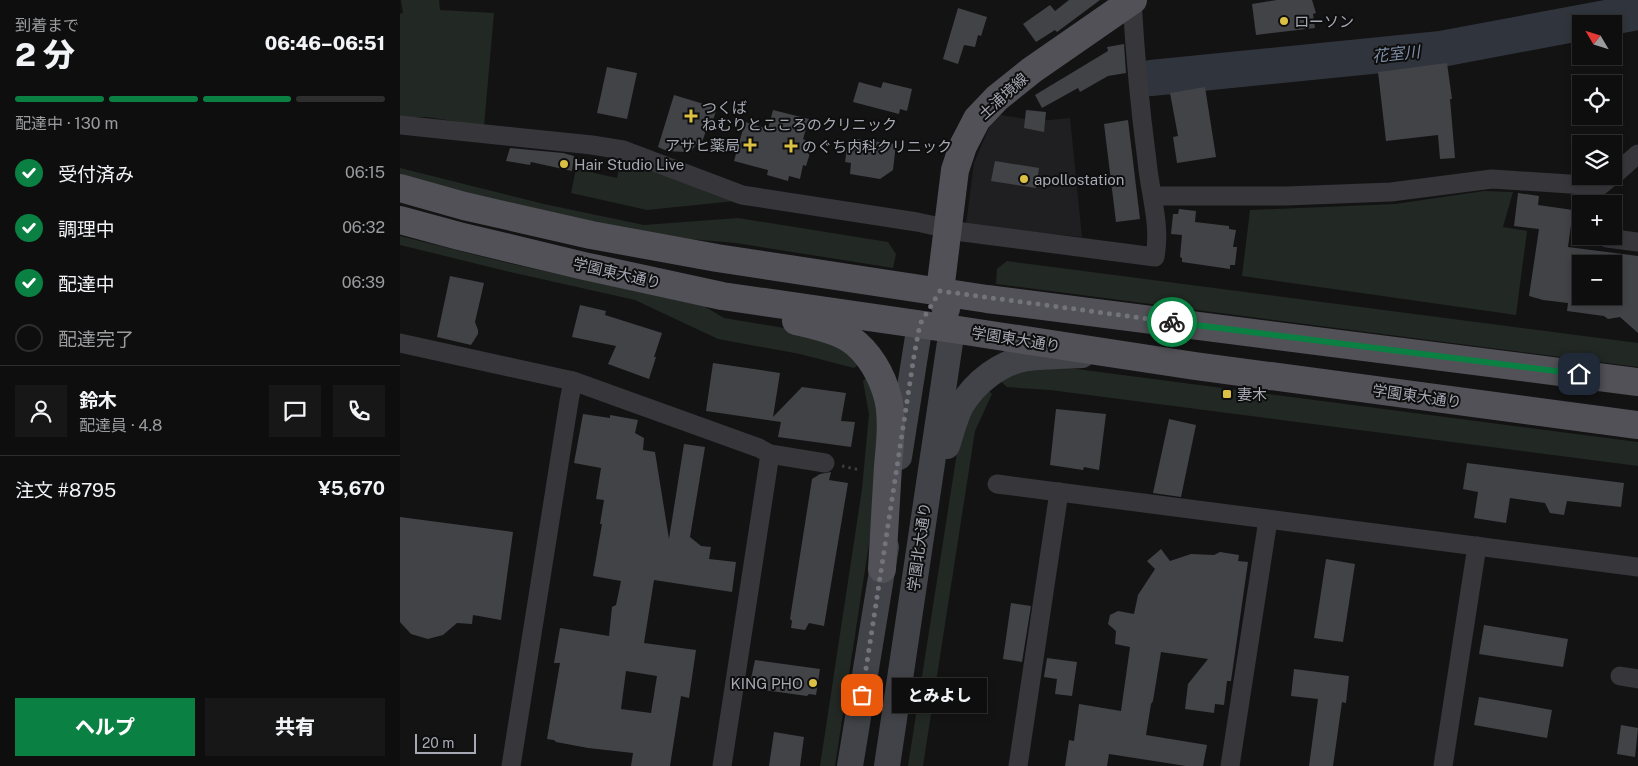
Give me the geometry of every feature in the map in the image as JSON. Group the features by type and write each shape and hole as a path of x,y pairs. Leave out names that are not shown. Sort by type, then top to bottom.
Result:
{"main road":[{"name":"土浦境線","path":"952,329 940,291 947,229 955,170 963,146 977,119 997,98 1032,70 1133,0"},
{"name":"学園東大通り","path":"400,188 464,206 600,236 717,258 940,291 1638,382"},
{"name":"学園東大通り","path":"400,220 584,266 722,296 1205,368 1638,425"},
{"path":"850,766 920,324 940,291"},
{"path":"722,296 753,313 811,324 848,337 861,348 873,363 883,381 889,400 890,433 882,569"},
{"name":"学園北大通り","path":"887,766 925,508 949,362 952,329"},
{"path":"925,508 961,407 972,390 986,377 1027,358 1111,353"}],"street":[{"path":"400,125 592,145 623,150 742,194 917,222 963,232 1155,257 1157,235 1154,196 1149,180 1138,92 1133,0"},
{"path":"1622,170 1638,154"},
{"path":"1154,196 1286,196 1391,192 1492,179 1572,183"},
{"path":"1622,240 1638,242"},
{"path":"400,343 573,381 759,448 770,454 824,462"},
{"path":"511,766 568,401 573,381"},
{"path":"722,766 770,454"},
{"path":"997,484 1638,567"},
{"path":"1018,766 1059,492"},
{"path":"1230,766 1268,520"},
{"path":"1443,766 1477,546"}],"shaded area":[{"path":"401,0 439,0 440,10 494,13 484,126 427,117 400,117 400,14 403,13"},
{"name":"apollostation","path":"995,114 1038,121 1070,118 1082,237 966,225 974,163"},
{"path":"621,159 735,201 647,210 571,193 576,169 617,178"},
{"path":"400,168 544,204 644,225 738,218 888,242 896,254 893,268 736,243 642,235 400,177"},
{"path":"1484,191 1513,192 1503,227 1527,231 1516,315 1242,276 1250,210 1395,204"},
{"path":"400,236 508,263 704,306 724,318 802,331 840,345 861,363 854,368 800,354 718,339 635,300 400,245"},
{"path":"1007,261 1638,343 1638,367 996,284 997,269"},
{"path":"1021,368 1069,368 1638,442 1638,466 1050,390 1007,387 999,380"},
{"path":"870,373 881,408 878,485 835,766 820,766 862,489 869,414 863,381"},
{"path":"986,388 992,394 975,431 923,766 908,766 958,446 962,431"}],"building":[{"path":"1069,0 1100,0 1057,32 1055,30 1036,42 1023,24 1050,5 1055,11"},
{"name":"ローソン","path":"1277,0 1312,0 1316,13 1313,14 1315,28 1256,35 1252,4"},
{"path":"958,8 987,17 981,36 978,35 975,47 964,45 958,64 943,59"},
{"path":"1124,44 1126,73 1108,76 1080,92 1078,88 1042,108 1035,95 1108,51 1107,47"},
{"path":"1447,63 1452,99 1450,99 1455,158 1440,159 1438,135 1386,141 1378,72"},
{"path":"607,67 637,73 627,119 597,113"},
{"path":"859,82 881,88 883,82 912,89 907,111 900,109 899,114 853,102"},
{"path":"1205,87 1216,157 1177,163 1173,137 1178,136 1170,93"},
{"name":"つくば ねむりとこころのクリニック","path":"674,95 717,108 711,126 708,125 702,142 699,141 692,150 685,152 667,151 658,147"},
{"name":"のぐち内科クリニック","path":"773,110 809,119 803,139 809,142 807,149 811,150 806,166 803,165 800,179 789,176 788,181 767,175 768,170 734,161 745,122 768,129"},
{"path":"1026,110 1046,112 1044,132 1024,128"},
{"path":"1128,120 1140,219 1116,222 1104,124"},
{"path":"855,139 896,144 893,170 880,179 850,174 851,163 845,162 848,140 854,141"},
{"path":"510,148 563,153 574,156 572,171 531,162 530,165 506,161"},
{"path":"995,161 1039,168 1036,188 991,181"},
{"path":"1518,193 1539,196 1538,205 1572,210 1568,247 1638,256 1638,333 1620,317 1608,319 1604,316 1567,311 1568,303 1529,296 1539,229 1514,226"},
{"path":"1179,209 1196,211 1195,222 1229,226 1229,229 1236,230 1233,247 1237,247 1235,265 1230,265 1230,269 1182,262 1180,257 1182,235 1171,234 1173,214 1178,214"},
{"path":"450,276 484,283 475,322 478,334 471,345 437,337"},
{"path":"580,305 606,311 605,315 662,333 649,379 608,364 616,346 572,337"},
{"path":"713,363 780,373 773,417 802,387 846,393 841,421 855,422 851,447 778,437 781,422 706,411"},
{"path":"1056,409 1106,414 1099,470 1084,467 1083,470 1050,465"},
{"path":"583,414 610,418 610,415 638,420 635,433 644,438 643,450 655,452 669,539 684,444 705,447 690,537 701,546 711,547 709,559 736,562 732,592 654,580 644,643 696,650 689,698 681,696 670,766 631,766 633,753 588,748 547,739 560,663 554,663 560,628 609,636 612,607 616,605 621,581 593,576 604,500 596,499 601,468 574,463","holes":["626,671 657,676 651,713 621,709"]},
{"path":"1169,419 1196,425 1181,497 1153,493"},
{"path":"1467,463 1624,483 1621,507 1567,501 1564,515 1550,513 1545,503 1510,498 1506,523 1474,518 1478,492 1463,489"},
{"path":"831,472 829,480 848,483 824,626 809,623 805,630 791,628 792,621 790,619 812,479 820,474"},
{"path":"400,517 513,532 501,620 473,615 472,624 457,623 443,635 428,639 411,634 400,622"},
{"path":"1161,549 1170,561 1191,554 1214,555 1220,552 1239,555 1238,561 1248,562 1231,681 1227,681 1224,705 1215,704 1214,713 1185,709 1188,684 1208,659 1161,652 1146,735 1207,745 1203,766 1186,766 1109,754 1107,766 1065,766 1069,740 1074,741 1079,704 1121,711 1130,647 1115,644 1116,631 1108,624 1110,615 1118,611 1134,614 1138,595 1155,569 1147,561"},
{"path":"1326,559 1355,564 1343,642 1314,638"},
{"path":"1011,603 1031,606 1022,662 1003,659"},
{"path":"1484,625 1568,639 1563,667 1479,654"},
{"path":"1047,658 1077,662 1072,696 1055,694 1057,679 1044,677"},
{"path":"755,660 820,669 816,695 809,694 807,696 749,688"},
{"path":"1294,669 1349,676 1346,703 1342,702 1333,766 1309,766 1318,699 1291,696"},
{"path":"1479,697 1552,710 1547,738 1474,725"},
{"path":"1621,725 1638,728 1635,757 1617,754"},
{"path":"774,732 804,737 800,766 769,766"}],"waterway":[{"name":"花室川","path":"1151,78 1441,49 1638,12"}],"way so far":[{"path":"862,695 920,324 940,291 1172,322"}],"place":[{"name":"ローソン","path":"1284,21"},
{"name":"つくば ねむりとこころのクリニック","path":"691,116"},
{"name":"アサヒ薬局","path":"750,145"},
{"name":"のぐち内科クリニック","path":"791,146"},
{"name":"Hair Studio Live","path":"564,164"},
{"name":"apollostation","path":"1024,179"},
{"name":"妻木","path":"1227,394"},
{"name":"KING PHO","path":"813,683"},
{"name":"とみよし","path":"862,695"}],"route":[{"path":"1172,322 1579,374"}]}
